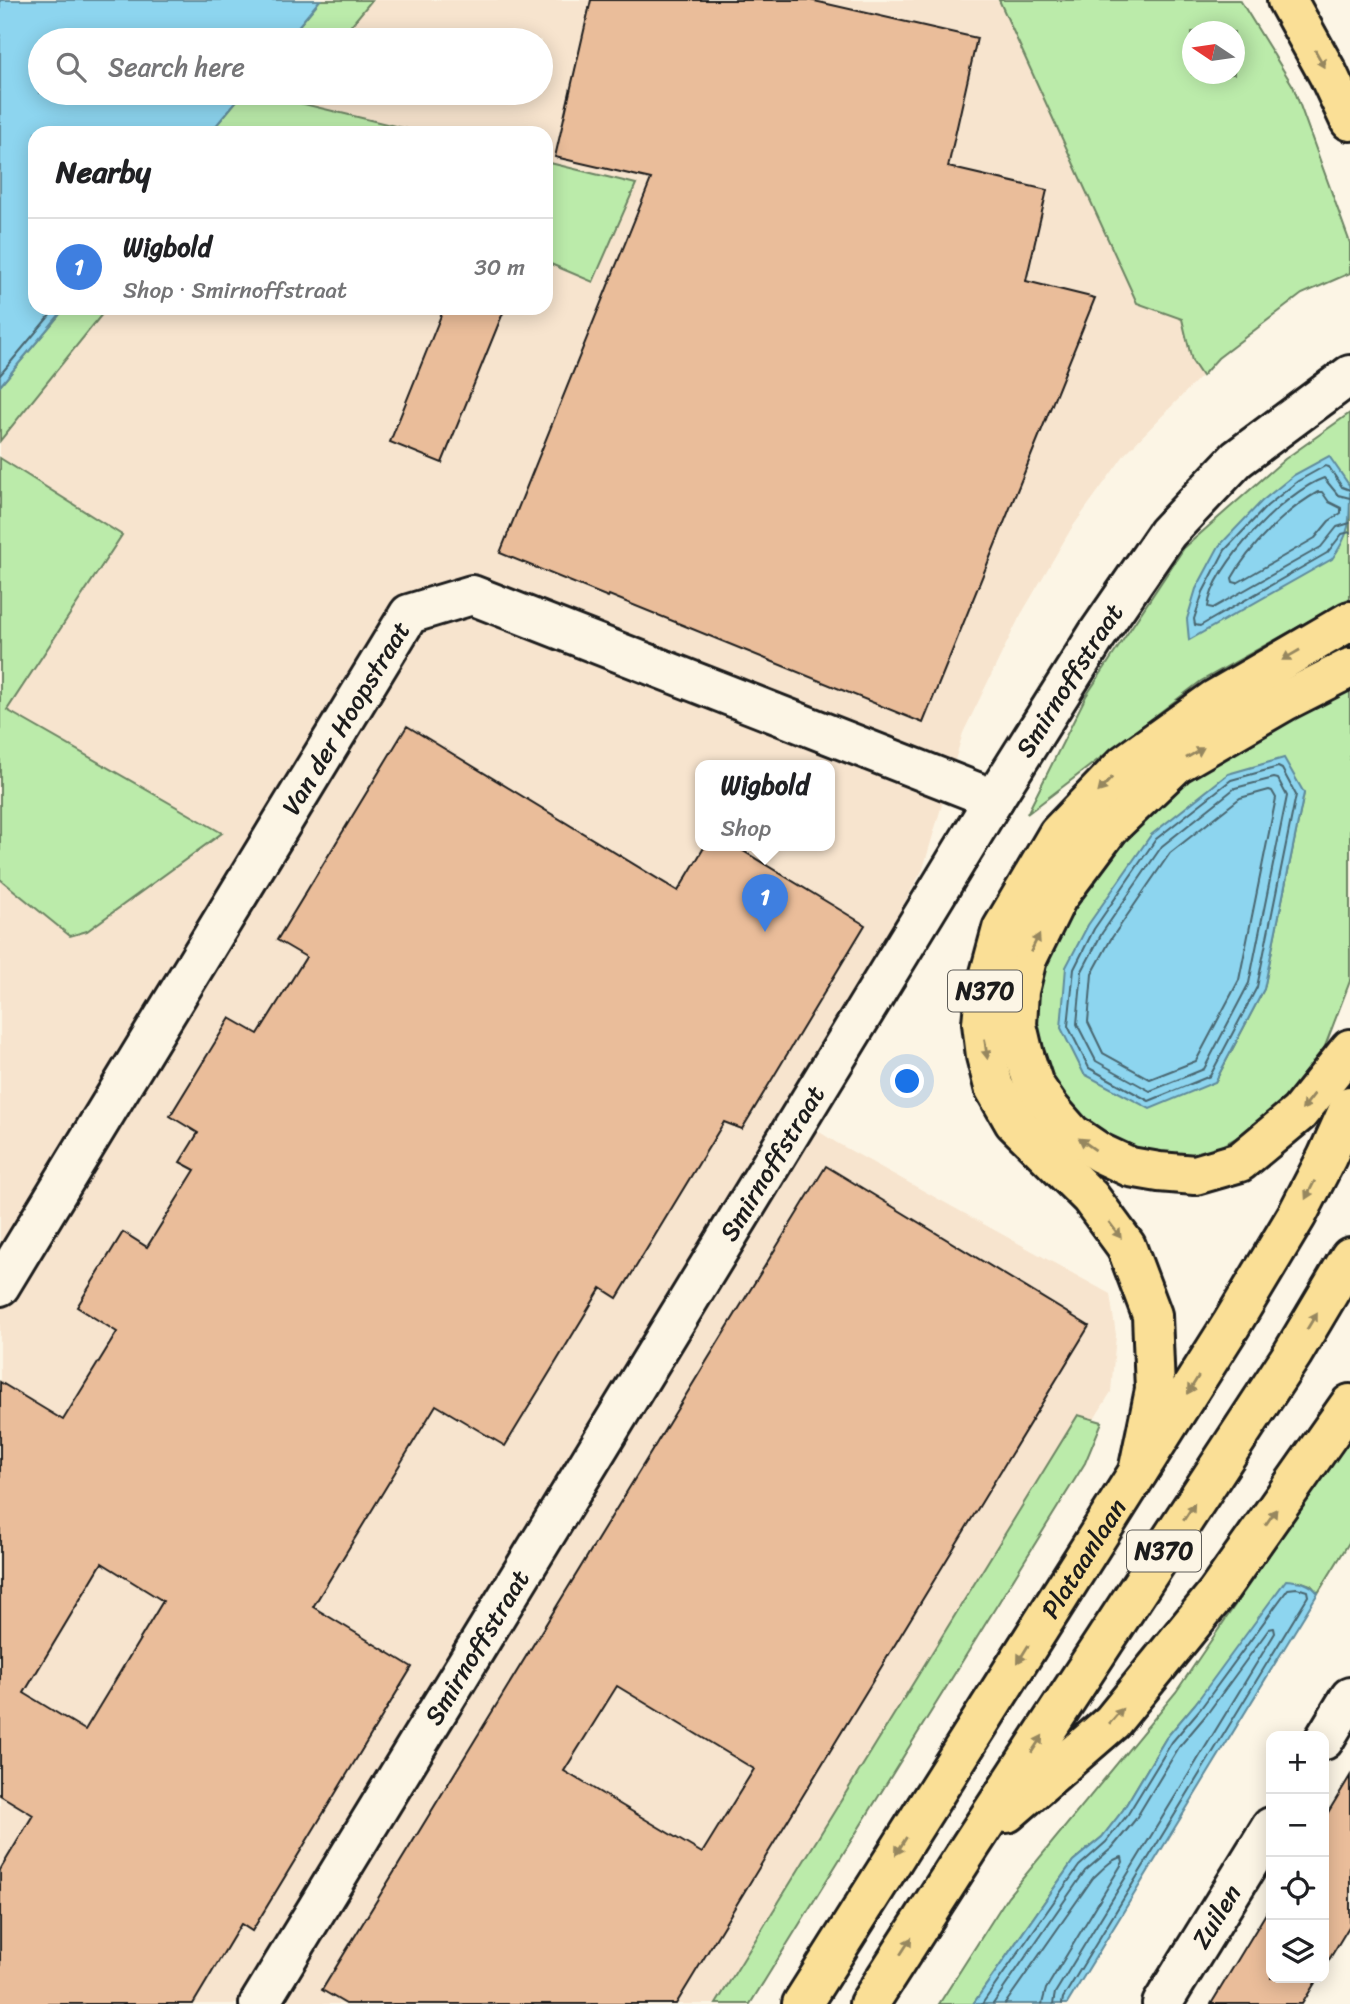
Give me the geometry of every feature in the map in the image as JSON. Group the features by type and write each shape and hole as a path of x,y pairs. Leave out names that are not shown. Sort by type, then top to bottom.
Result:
{"highway":[{"path":"1287,0 1328,74 1350,121"},
{"name":"N370","path":"1138,1472 1155,1390 1152,1315 1126,1246 1090,1197 1014,1122 994,1087 986,1056 982,1023 985,992 1002,929 1058,834 1125,764 1213,700 1350,621"},
{"name":"N370","path":"1350,668 1285,701 1175,764 1110,827 1057,898 1027,959 1019,991 1017,1025 1034,1085 1072,1134 1100,1153 1130,1167 1195,1175 1240,1162 1299,1113 1350,1049"},
{"name":"Plataanlaan","path":"802,2004 1231,1325 1297,1215 1350,1107"},
{"name":"N370","path":"870,2004 1286,1364 1350,1258"},
{"name":"N370","path":"973,1842 1112,1722 1217,1593 1350,1404"}],"street":[{"name":"Smirnoffstraat","path":"258,2004 994,799 1097,635 1167,533 1237,459 1350,375"},
{"name":"Van der Hoopstraat","path":"0,1286 409,614 472,595 994,799"},
{"path":"1329,1732 1350,1697"},
{"name":"Zuilen","path":"1162,2004 1266,1835"}],"shaded area":[{"path":"290,0 1027,0 1210,367 1125,454 1071,529 1019,618 963,733 923,869 876,955 784,1110 837,1143 1110,1294 1116,1335 1111,1392 729,2004 0,2004 0,346 29,315 553,315 553,126 185,126 202,105 553,105 553,28 266,28"}],"green space":[{"path":"320,0 372,0 349,28 297,28"},
{"path":"999,0 1240,0 1293,86 1350,243 1350,273 1302,294 1218,358 1202,376 1192,361 1182,319 1137,303"},
{"path":"233,105 308,105 395,126 216,126"},
{"path":"553,164 636,184 593,282 553,265"},
{"path":"59,315 101,315 0,441 0,386"},
{"path":"1350,413 1350,598 1201,681 1027,814 1086,696 1184,548 1285,459"},
{"path":"0,458 122,535 7,710 222,833 87,931 70,936 0,879"},
{"path":"1350,686 1350,981 1322,1054 1268,1121 1214,1150 1168,1159 1113,1142 1069,1113 1041,1059 1035,1000 1058,928 1091,874 1144,815 1199,770","holes":["1304,793 1264,989 1215,1082"]},
{"path":"1078,1415 1102,1422 1085,1463 750,2004 716,2004"},
{"path":"1350,1436 1350,1541 1318,1593 1311,1585 1299,1581 1166,1738 1123,1810 1102,1837 1073,1861 973,2004 939,2004 1008,1896 1176,1692"}],"water":[{"path":"0,0 320,0 297,28 28,28 28,105 233,105 216,126 28,126 28,315 59,315 0,386"},
{"path":"1329,456 1349,485 1350,491 1348,528 1332,559 1189,640 1187,619 1196,589 1219,546 1262,501 1294,475"},
{"path":"1284,758 1304,793 1264,989 1215,1082 1150,1109 1084,1074 1061,1028 1066,967 1088,925 1151,835 1228,774"},
{"path":"1286,1580 1304,1583 1318,1593 1067,2004 973,2004 1073,1861 1102,1837 1123,1810 1166,1738 1195,1704"}],"building":[{"path":"591,0 810,0 977,38 948,167 1047,190 1026,281 1095,298 923,723 500,553 651,179 555,157"},
{"path":"441,315 502,315 442,463 390,442"},
{"path":"407,726 678,891 702,851 743,851 865,925 742,1129 724,1122 617,1298 601,1288 505,1446 436,1405 313,1607 412,1667 252,1931 241,1924 193,2004 0,2004 0,1870 33,1815 0,1795 0,1382 63,1420 117,1332 77,1307 123,1232 147,1247 195,1170 180,1162 198,1133 170,1116 230,1018 258,1034 306,957 277,940","holes":["102,1563 163,1601 85,1730 24,1693"]},
{"path":"826,1166 1089,1326 676,2004 346,2004 322,1990","holes":["617,1686 754,1769 702,1853 564,1771"]},
{"path":"1350,1776 1350,1925 1329,1960 1329,1857 1329,1811"},
{"path":"1266,1913 1266,1983 1315,1983 1302,2004 1211,2004"}],"place":[{"name":"Wigbold","path":"765,932"}]}
